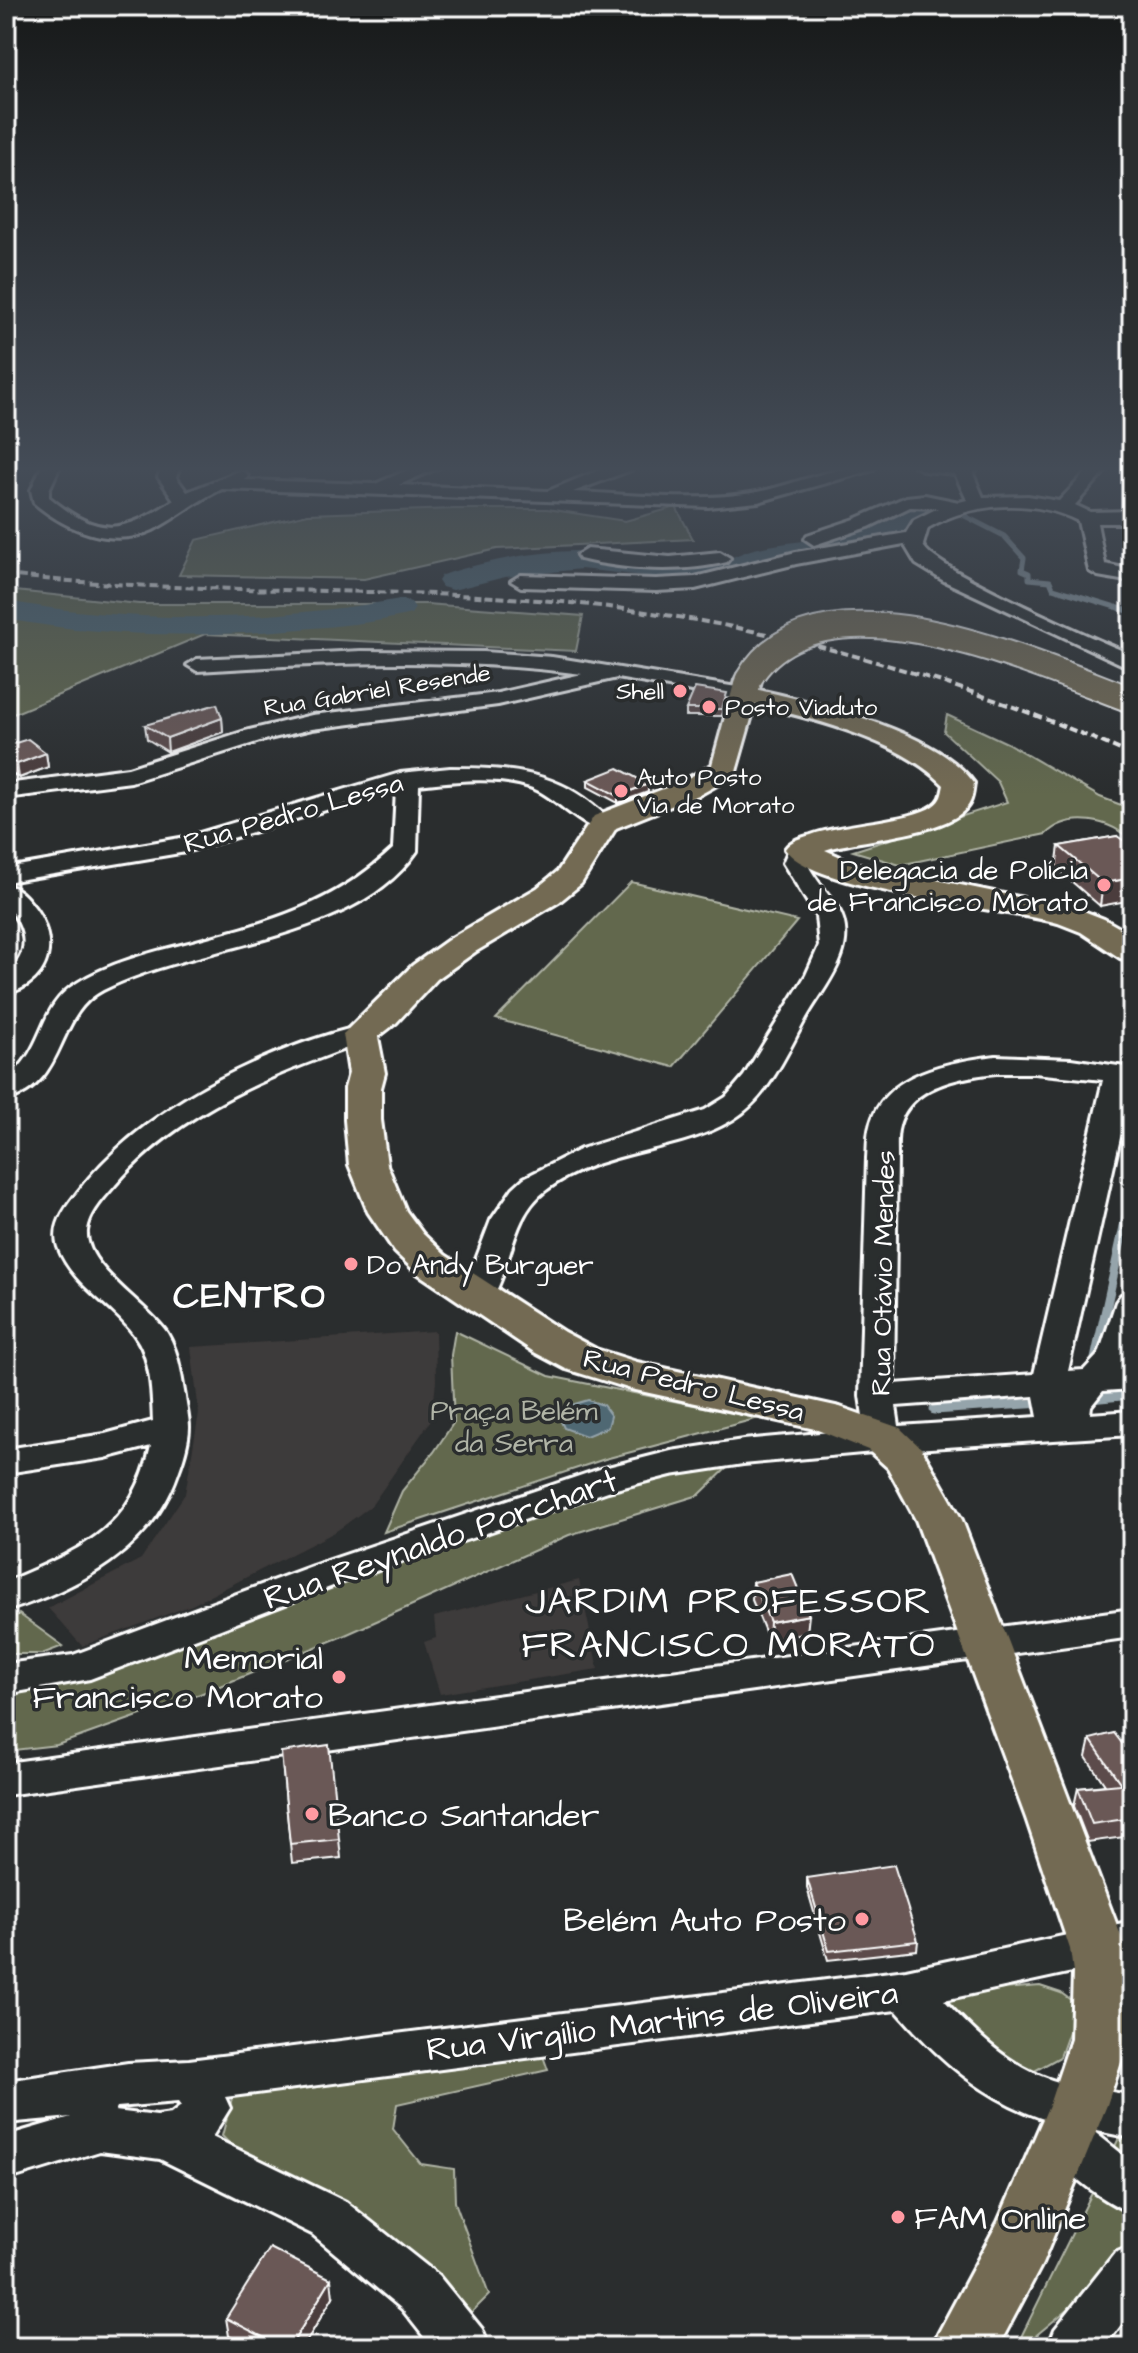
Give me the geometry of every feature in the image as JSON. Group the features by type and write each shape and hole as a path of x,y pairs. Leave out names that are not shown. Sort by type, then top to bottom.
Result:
{"main road":[{"path":"360,1034 384,1016 425,972 463,945 548,895 570,877 603,825 616,815 691,788 725,769 745,687 758,661 773,648 790,640 840,629 877,627 951,636 1132,700"},
{"path":"745,687 876,734 940,764 959,783 956,801 943,813 924,821 842,834 800,849"},
{"path":"800,849 841,869 1044,911 1097,926 1132,951"},
{"name":"Rua Pedro Lessa","path":"360,1034 367,1073 363,1088 363,1120 368,1165 387,1212 409,1243 431,1264 549,1342 581,1359 631,1375 825,1417 880,1418"},
{"path":"880,1418 939,1520 984,1645 1115,1944 1116,2022 1091,2120 963,2347"}],"street":[{"path":"521,581 656,585 695,583 724,576"},
{"path":"949,576 1130,660"},
{"path":"197,665 390,656 529,662 745,687"},
{"name":"Rua Gabriel Resende","path":"6,791 131,775 253,736 312,722 498,699 617,672"},
{"name":"Rua Pedro Lessa","path":"6,875 191,843 283,817 359,788 408,778 472,774 532,781 570,798 603,825"},
{"path":"6,1091 22,1082 45,1057 57,1019 70,1001 94,983 314,914 369,884 405,851 408,778"},
{"path":"478,1296 510,1213 532,1185 571,1162 679,1130 719,1115 736,1103 775,1048 831,953 833,930 828,911 801,879 795,863 800,849"},
{"path":"6,892 19,903 38,929 31,963 6,986"},
{"path":"6,1597 91,1558 136,1525 157,1490 173,1428 163,1360 151,1333 75,1253 71,1234 76,1216 114,1164 171,1120 241,1079 360,1034"},
{"path":"297,1056 344,1061 367,1073"},
{"name":"Rua Otávio Mendes","path":"880,1418 882,1158 886,1121 906,1091 940,1075 981,1064 1023,1063 1125,1075"},
{"path":"1065,1428 1048,1384 1125,1075"},
{"path":"1065,1428 1074,1403 1114,1358 1132,1302"},
{"path":"880,1418 1048,1384 1132,1378"},
{"path":"880,1418 1065,1428 1132,1423"},
{"name":"Rua Reynaldo Porchart","path":"6,1679 76,1669 325,1575 600,1481 671,1463 743,1452 880,1418"},
{"path":"6,1461 105,1446 173,1428"},
{"path":"6,1779 1132,1623"},
{"name":"Rua Virgílio Martins de Oliveira","path":"101,2110 128,2084 189,2081 906,1989 1115,1944"},
{"path":"906,1989 923,2010 991,2072 1091,2120 1132,2191"},
{"path":"6,2102 101,2110 144,2139 182,2133 198,2124 207,2108 189,2081"},
{"path":"6,2158 101,2110"},
{"path":"161,2136 329,2218 420,2292 464,2347"},
{"path":"1073,2347 1132,2270"}],"shaded area":[{"path":"435,1331 436,1381 432,1419 371,1506 335,1532 192,1605 82,1646 48,1608 141,1559 185,1494 199,1413 191,1347"},
{"path":"579,1580 598,1669 440,1694 424,1642 436,1638 434,1617"}],"green space":[{"path":"216,576 378,576 364,579"},
{"path":"6,590 139,604 426,604 583,616 576,651 205,634 6,717"},
{"path":"947,715 1007,743 1100,797 1132,809 1132,842 1102,823 1078,820 1067,822 1046,834 900,865 853,851 1007,802 998,782 944,732"},
{"path":"631,882 797,921 674,1067 496,1019"},
{"name":"Praça Belém da Serra","path":"455,1331 549,1376 759,1418 605,1459 384,1532 402,1491 454,1422 451,1355"},
{"path":"734,1461 699,1495 569,1535 343,1636 200,1694 57,1745 6,1751 6,1688 626,1485"},
{"path":"19,1614 63,1646 42,1654 6,1654 6,1622"},
{"path":"1040,1986 1061,1993 1072,2001 1072,2023 1060,2057 1029,2074 972,2043 931,1995"},
{"path":"539,2045 548,2070 397,2104 393,2129 421,2164 454,2169 455,2202 489,2295 460,2324 245,2159 222,2136 235,2087"},
{"path":"1124,2128 1132,2128 1132,2236 1091,2290 1022,2347 1016,2347"}],"water":[{"path":"588,1400 603,1405 611,1416 608,1427 586,1436 564,1428 559,1417 564,1407"}],"building":[{"path":"695,688 727,693 722,709 686,709"},
{"path":"217,704 222,718 167,738 145,725"},
{"path":"28,739 46,753 17,764 6,757 6,746"},
{"path":"618,768 648,784 618,796 588,780"},
{"path":"1117,836 1132,846 1132,878 1103,883 1059,846"},
{"path":"792,1574 809,1615 770,1622 753,1582"},
{"path":"1114,1733 1132,1756 1132,1818 1092,1824 1078,1788 1121,1784 1090,1739"},
{"name":"Banco Santander","path":"329,1745 339,1839 290,1844 281,1752"},
{"name":"Belém Auto Posto","path":"894,1865 918,1941 829,1951 807,1878"},
{"path":"270,2248 331,2279 290,2347 282,2347 226,2318"}],"waterway":[{"path":"453,581 470,576"},
{"path":"1029,576 1029,579 1050,581 1053,588 1132,612"},
{"path":"6,610 98,624 189,626 280,621 400,608"},
{"path":"1095,1359 1132,1190"},
{"path":"1090,1399 1132,1395"},
{"path":"934,1410 1044,1403"}],"railway":[{"path":"15,576 139,585 538,600 692,619 842,652 916,674 989,698 1132,755"}],"place":[{"name":"Shell","path":"680,691"},
{"name":"Posto Viaduto","path":"709,707"},
{"name":"Auto Posto Via de Morato","path":"621,791"},
{"name":"Delegacia de Polícia de Francisco Morato","path":"1104,885"},
{"name":"Do Andy Burguer","path":"351,1264"},
{"name":"Memorial Francisco Morato","path":"339,1677"},
{"name":"Banco Santander","path":"312,1814"},
{"name":"Belém Auto Posto","path":"862,1919"},
{"name":"FAM Online","path":"898,2217"}],"district":[{"name":"CENTRO","path":"250,1294"},
{"name":"JARDIM PROFESSOR FRANCISCO MORATO","path":"729,1622"}]}
